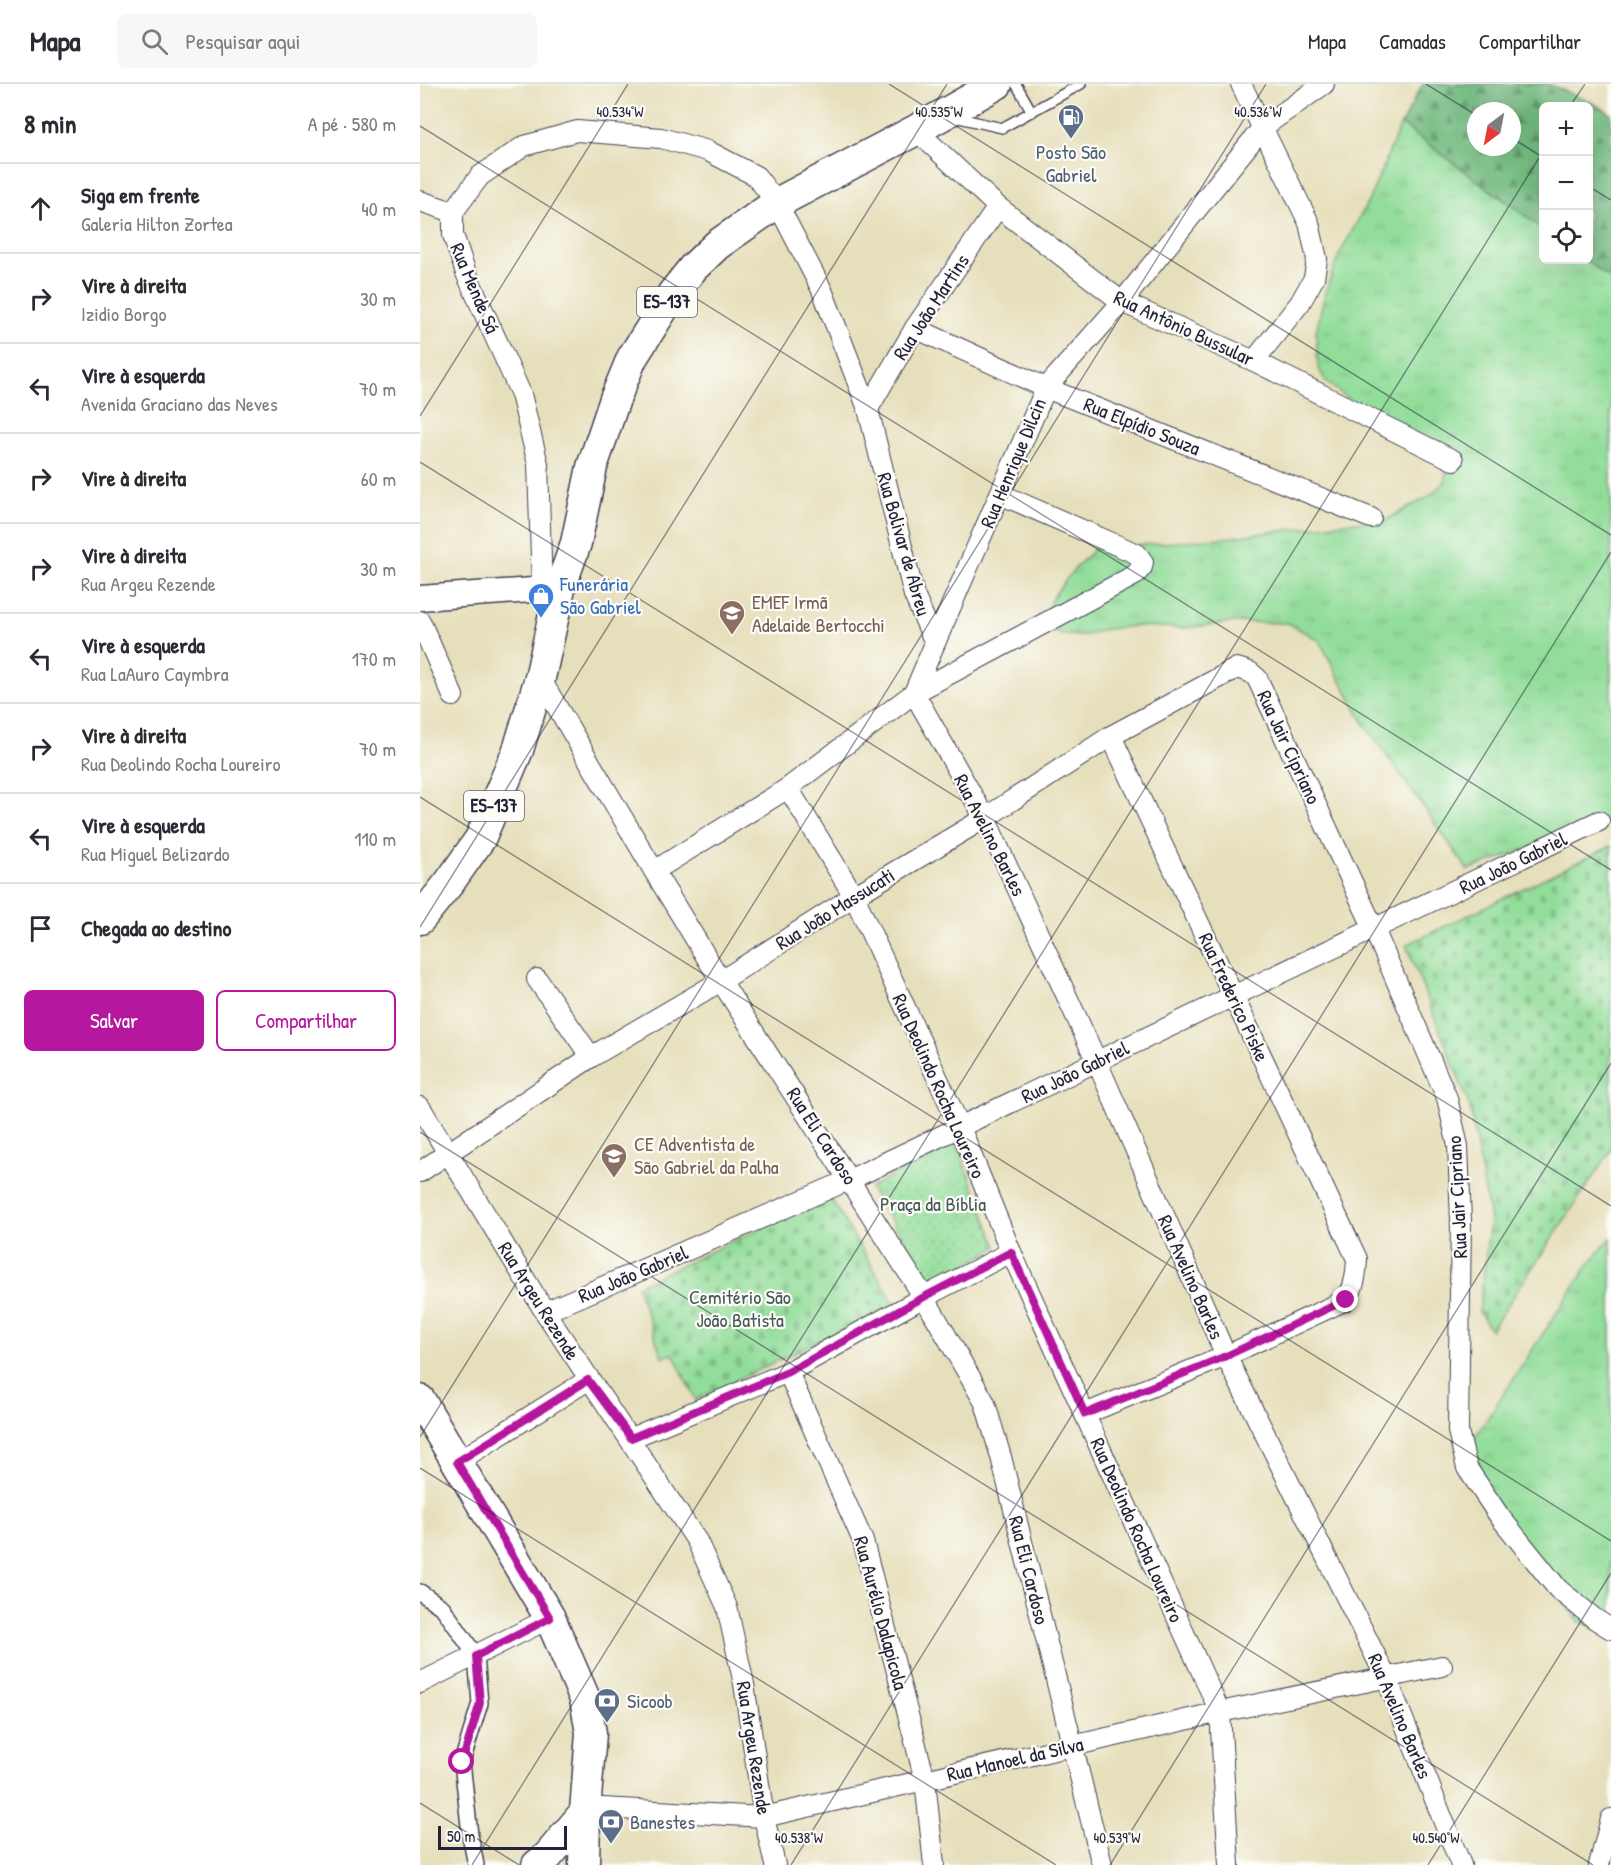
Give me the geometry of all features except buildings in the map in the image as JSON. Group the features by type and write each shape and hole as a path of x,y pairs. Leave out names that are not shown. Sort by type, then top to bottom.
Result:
{"main road":[{"name":"ES-137","path":"420,919 449,883 480,838 518,750 540,678 551,589 576,543 592,467 615,399 632,358 673,293 693,268 717,246 777,203 999,85"},
{"path":"420,1400 550,1618 585,1699 591,1733 585,1810 584,1865"},
{"path":"537,1865 561,1841 585,1810"}],"street":[{"path":"1240,84 1309,223 1317,259 1314,278 1300,303 1254,361"},
{"name":"Rua Henrique Dilcin","path":"935,643 1046,388 1122,302 1263,127 1324,84"},
{"name":"Rua Antônio Bussular","path":"916,130 998,207 1122,302 1254,361 1453,460"},
{"path":"420,201 453,212 480,176 524,146 577,131 661,138 708,151 756,176 777,203"},
{"name":"Rua Bolivar de Abreu","path":"777,203 822,290 868,409 914,596 935,643"},
{"name":"Rua João Martins","path":"868,409 915,328 998,207"},
{"name":"Rua Mende Sá","path":"453,212 453,235 466,273 521,394 538,464 551,589"},
{"name":"Rua Elpídio Souza","path":"915,328 1046,388 1371,519"},
{"path":"654,871 788,788 914,693 1135,575 1142,567 1143,562 1137,554 1000,494"},
{"path":"420,598 551,589"},
{"path":"420,621 453,696"},
{"path":"914,693 935,643"},
{"name":"Rua João Massucati","path":"420,1172 591,1057 721,981 854,896 985,818 1111,736 1237,668 1250,672 1257,678"},
{"name":"Rua Eli Cardoso","path":"540,678 721,981 851,1179 924,1297 985,1403 1001,1457 1102,1865"},
{"name":"Rua Jair Cipriano","path":"1257,678 1374,929 1447,1098 1458,1146 1461,1221 1458,1431 1467,1468 1500,1517 1558,1589 1611,1629"},
{"name":"Rua Avelino Barles","path":"914,693 985,818 1097,1062 1226,1356 1387,1679 1461,1865"},
{"name":"Rua Frederico Piske","path":"1111,736 1357,1259 1356,1280 1346,1300 1226,1356"},
{"name":"Rua Deolindo Rocha Loureiro","path":"788,788 854,896 960,1127 1011,1252 1220,1712 1229,1865"},
{"name":"Rua João Gabriel","path":"545,1312 851,1179 1599,821"},
{"path":"537,979 591,1057"},
{"name":"Rua Argeu Rezende","path":"420,1107 588,1380 631,1438 697,1541 727,1607 744,1684 764,1817 775,1865"},
{"path":"631,1438 788,1372 1011,1252"},
{"path":"1085,1414 1226,1356"},
{"name":"Rua Aurélio Dalapicola","path":"788,1372 863,1541 925,1780 934,1865"},
{"path":"457,1462 588,1380"},
{"path":"420,1592 443,1608 476,1656 480,1703 462,1762 470,1835 476,1865"},
{"path":"420,1683 550,1618"},
{"name":"Rua Manoel da Silva","path":"585,1810 764,1817 1220,1712 1442,1666"},
{"path":"1599,1865 1611,1819"}],"lane":[{"path":"944,114 1002,128 1081,84"},
{"path":"999,85 1032,112"}],"green space":[{"path":"1423,84 1549,84 1590,102 1539,102 1539,226 1401,124"},
{"path":"1593,103 1611,114 1611,279 1590,264 1593,264"},
{"path":"1401,124 1539,226 1539,264 1590,264 1611,279 1611,819 1468,870 1363,722 1319,640 1288,623 1234,622 1185,628 1137,626 1106,629 1083,636 1061,635 1045,622 1051,600 1071,573 1094,549 1232,537 1352,522 1384,521 1428,497 1445,482 1447,459 1354,403 1326,382 1318,367 1316,332 1325,293 1339,255 1369,200"},
{"path":"1611,846 1611,1150 1491,1330 1479,1312 1490,1220 1470,1107 1406,945"},
{"name":"Praça da Bíblia","path":"955,1140 997,1247 933,1284 870,1188"},
{"name":"Cemitério São João Batista","path":"829,1196 895,1304 696,1400 673,1354 662,1357 637,1286"},
{"path":"1611,1238 1611,1635 1578,1621 1523,1547 1464,1454 1589,1264"}],"place":[{"name":"Posto São Gabriel","path":"1071,140"},
{"name":"Funerária São Gabriel","path":"541,619"},
{"name":"EMEF Irmã Adelaide Bertocchi","path":"732,636"},
{"name":"CE Adventista de São Gabriel da Palha","path":"614,1179"},
{"name":"Sicoob","path":"607,1724"},
{"name":"Banestes","path":"611,1845"}],"route":[{"path":"462,1762 480,1703 476,1656 550,1618 457,1462 588,1380 631,1438 788,1372 1011,1252 1085,1414 1226,1356 1346,1300"}]}
